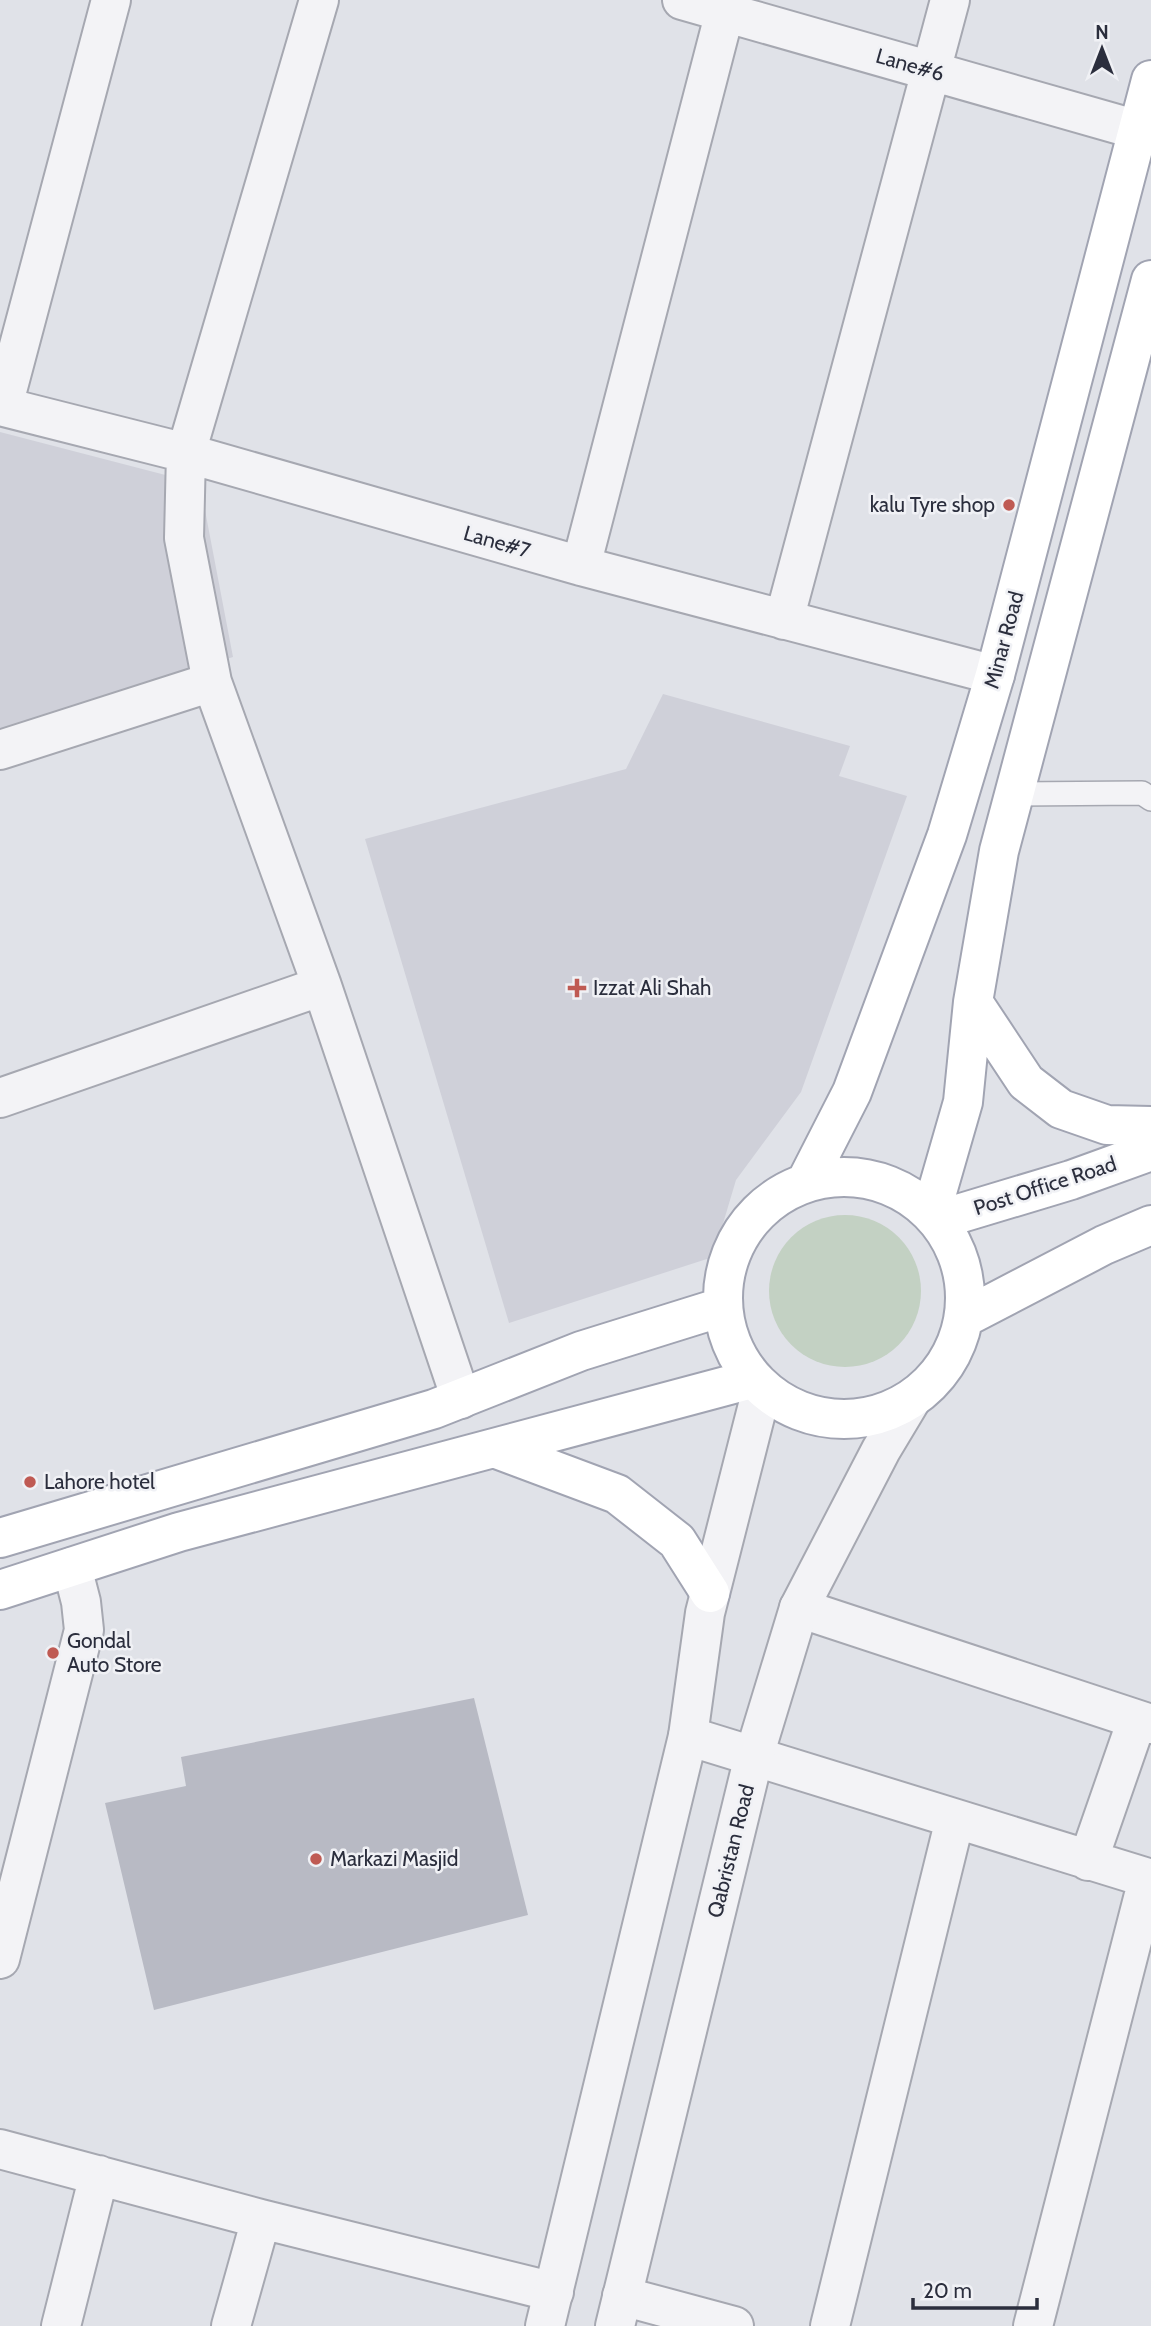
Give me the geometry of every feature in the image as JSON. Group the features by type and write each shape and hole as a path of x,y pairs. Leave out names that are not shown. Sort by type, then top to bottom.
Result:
{"main road":[{"name":"Minar Road","path":"806,1182 852,1092 947,835 995,674 1151,80"},
{"path":"934,1216 963,1102 972,1002 999,851 1151,281"},
{"path":"947,835 999,851"},
{"path":"972,1002 1026,1082 1061,1109 1107,1125 1151,1126"},
{"name":"Post Office Road","path":"934,1216 1071,1180 1151,1151"},
{"path":"834,1177 863,1178 891,1186 916,1200 934,1216 952,1242 962,1266 966,1292 964,1318 946,1364 911,1399 862,1418 808,1415 757,1384 744,1368 729,1339 722,1307 723,1275 752,1217 806,1182 834,1177"},
{"path":"964,1318 1104,1245 1151,1226"},
{"path":"0,1538 434,1409 581,1351 722,1307"},
{"path":"0,1590 179,1532 494,1448 757,1384"},
{"path":"494,1448 617,1494 677,1541 710,1593"}],"street":[{"path":"1,406 111,0"},
{"path":"319,0 186,453 184,538 212,682 322,986 461,1399"},
{"name":"Lane#6","path":"682,0 726,6 931,70 1138,130"},
{"path":"784,620 950,0"},
{"path":"581,566 726,6"},
{"name":"Lane#7","path":"1,406 186,453 581,566 995,674"},
{"path":"0,750 212,682"},
{"path":"0,1098 322,986"},
{"path":"0,2149 261,2219 549,2309 688,1736 705,1613 757,1384"},
{"name":"Qabristan Road","path":"619,2311 754,1756 799,1608 881,1450 911,1399"},
{"path":"0,1959 84,1630 81,1602 72,1567"},
{"path":"799,1608 1144,1722 1088,1861"},
{"path":"688,1736 1150,1879 1033,2326"},
{"path":"830,2326 955,1819"},
{"path":"61,2326 99,2175"},
{"path":"231,2326 261,2219"},
{"path":"619,2311 734,2326"}],"lane":[{"path":"1013,794 1142,793 1151,799"}],"shaded area":[{"path":"0,432 200,484 233,657 0,729"},
{"name":"Izzat Ali Shah","path":"663,694 850,746 839,776 907,796 801,1092 736,1180 713,1257 509,1323 365,839 626,769"}],"green space":[{"path":"845,1215 874,1221 899,1237 915,1262 921,1291 915,1320 899,1345 874,1361 845,1367 816,1361 791,1345 775,1320 769,1291 775,1262 791,1237 816,1221"}],"building":[{"name":"Markazi Masjid","path":"474,1698 528,1915 154,2010 105,1803 186,1786 181,1757"}],"place":[{"name":"kalu Tyre shop","path":"1009,505"},
{"name":"Izzat Ali Shah","path":"577,988"},
{"name":"Lahore hotel","path":"30,1482"},
{"name":"Gondal Auto Store","path":"53,1653"},
{"name":"Markazi Masjid","path":"316,1859"}]}
